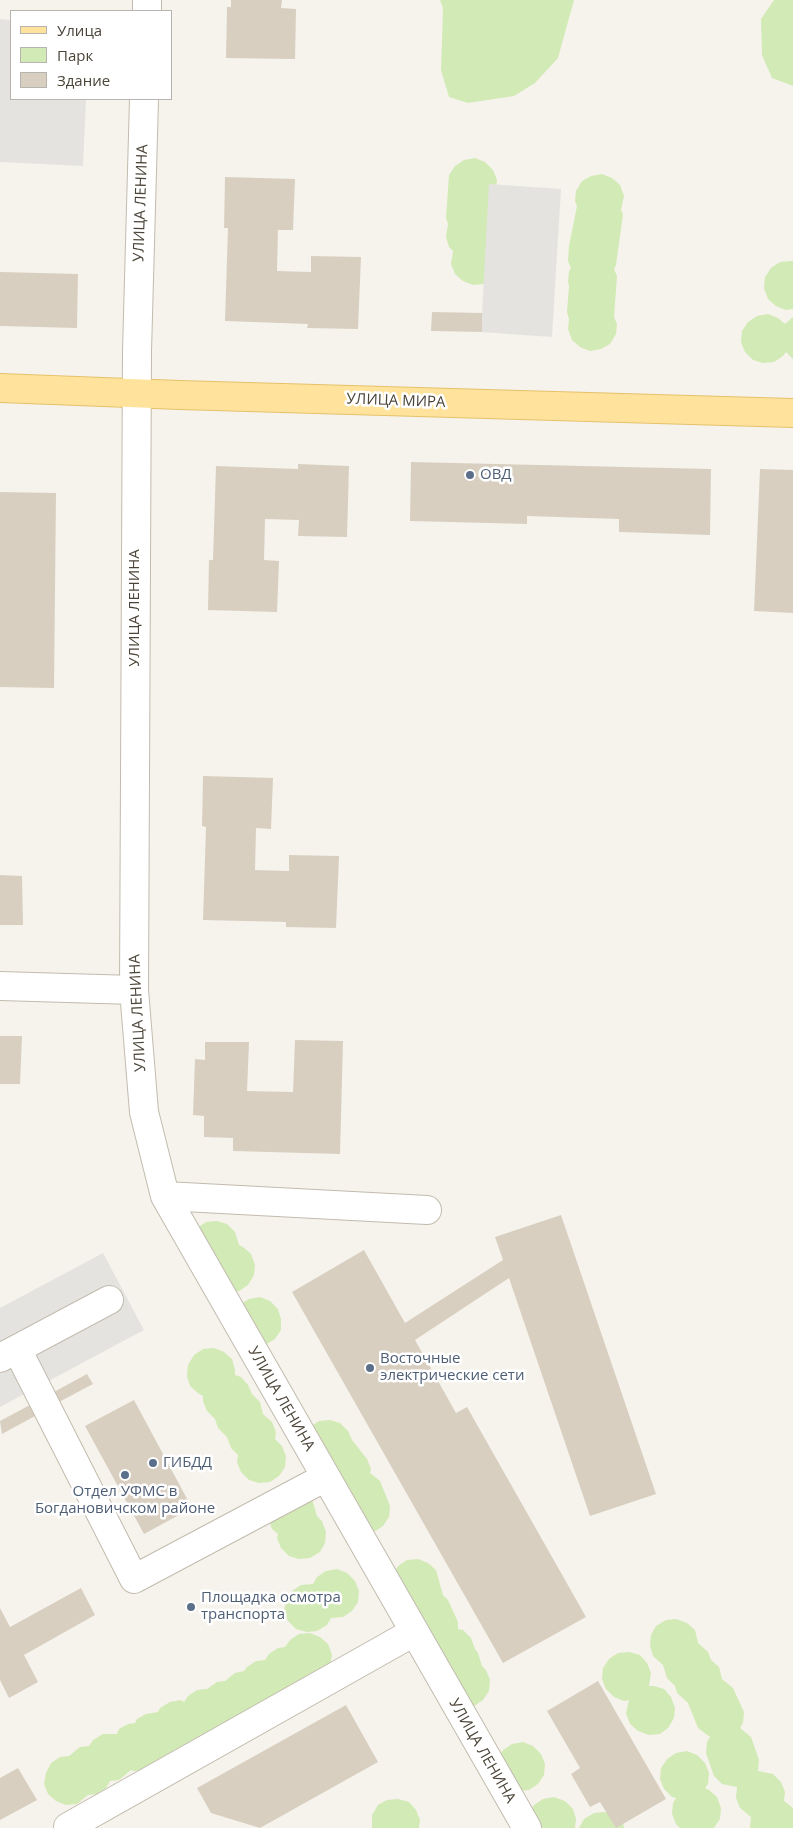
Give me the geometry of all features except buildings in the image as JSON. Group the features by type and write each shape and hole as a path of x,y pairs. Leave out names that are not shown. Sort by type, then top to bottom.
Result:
{"main road":[{"name":"УЛИЦА МИРА","path":"0,388 793,413"}],"street":[{"name":"УЛИЦА ЛЕНИНА","path":"144,100 137,351 134,990 144,1112 165,1196 527,1828"},
{"path":"0,986 134,990"},
{"path":"165,1196 427,1210"},
{"path":"109,1300 8,1354 134,1579 326,1477"},
{"path":"68,1828 68,1826 414,1632"}],"green space":[{"path":"440,0 574,0 558,58 535,83 514,96 468,103 449,97 441,70 443,8"},
{"path":"774,0 793,0 793,86 772,78 762,55 761,19"},
{"path":"475,158 485,162 493,170 497,180 484,284 473,285 463,281 455,274 451,264 453,251 449,247 446,237 448,224 446,218 449,175 455,166 464,160"},
{"path":"602,174 612,178 620,185 624,196 614,269 617,276 614,317 617,324 616,334 610,344 601,349 590,351 580,347 572,340 568,329 568,282 571,268 568,261 569,246 577,206 575,201 576,191 582,181 591,176"},
{"path":"793,261 793,309 786,310 776,306 768,299 764,288 765,277 771,268 780,262"},
{"path":"768,314 778,318 785,324 793,317 793,359 786,352 774,362 763,363 753,360 745,352 741,342 742,331 748,322 757,316"},
{"path":"217,1221 227,1224 235,1232 239,1245 251,1254 255,1265 254,1275 248,1285 239,1291 228,1292 197,1228 206,1222"},
{"path":"260,1297 270,1301 278,1309 281,1319 281,1330 275,1339 265,1345 239,1305 249,1299"},
{"path":"214,1348 224,1352 232,1359 235,1375 241,1377 248,1385 252,1394 260,1402 263,1414 272,1422 276,1432 275,1439 282,1446 286,1456 285,1467 279,1476 270,1482 259,1483 249,1480 241,1472 237,1462 238,1455 231,1448 227,1437 218,1428 215,1419 207,1411 203,1396 190,1386 187,1376 188,1365 194,1355 203,1349"},
{"path":"330,1420 340,1423 348,1431 352,1440 367,1459 371,1469 370,1473 380,1481 390,1506 389,1517 383,1526 374,1532 363,1533 310,1427 319,1421"},
{"path":"306,1494 313,1502 317,1516 322,1521 326,1532 325,1543 320,1552 310,1558 299,1559 289,1556 281,1548 277,1538 278,1534 272,1529 268,1518"},
{"path":"418,1559 428,1563 436,1570 443,1595 448,1600 458,1622 458,1629 463,1630 471,1638 482,1666 490,1680 489,1691 483,1700 474,1706 463,1708 392,1575 398,1566 407,1560"},
{"path":"337,1569 347,1573 355,1581 359,1591 358,1602 352,1611 343,1617 331,1618 327,1625 317,1631 307,1632 296,1629 288,1621 284,1611 286,1600 292,1591 301,1585 313,1584 317,1577 326,1571"},
{"path":"676,1619 687,1623 695,1630 698,1643 708,1652 711,1660 719,1667 722,1679 733,1688 744,1712 743,1723 740,1728 751,1737 759,1760 758,1771 773,1774 781,1782 785,1792 784,1801 793,1808 793,1828 750,1828 751,1817 740,1808 736,1798 737,1787 722,1784 714,1776 706,1753 707,1742 710,1737 698,1728 688,1703 677,1693 675,1686 667,1678 663,1665 653,1656 650,1646 651,1635 656,1626 666,1620"},
{"path":"310,1633 320,1637 328,1644 332,1655 330,1666 203,1737 199,1736 196,1742 186,1748 175,1749 172,1754 163,1760 156,1761 145,1770 131,1770 119,1780 110,1781 106,1788 97,1794 88,1795 77,1804 66,1805 56,1801 48,1794 44,1784 46,1773 51,1763 60,1757 69,1756 80,1747 89,1746 93,1740 103,1734 117,1734 119,1729 128,1724 135,1723 137,1719 146,1714 158,1712 160,1708 170,1702 181,1700 184,1702 188,1696 197,1690 207,1689 217,1682 225,1681 235,1673 244,1671 256,1661 265,1660 269,1654 278,1648 285,1647 290,1640 299,1634"},
{"path":"629,1652 640,1655 647,1663 651,1673 649,1686 664,1689 671,1697 675,1708 674,1718 668,1728 660,1734 649,1735 638,1731 630,1724 626,1713 629,1700 624,1701 614,1697 606,1689 602,1679 603,1668 609,1659 618,1653"},
{"path":"523,1742 533,1746 541,1754 545,1764 544,1775 538,1784 529,1790 518,1791 497,1759 503,1750 512,1744"},
{"path":"687,1751 697,1755 705,1763 709,1773 708,1784 705,1788 717,1797 721,1808 720,1819 714,1828 680,1828 672,1814 673,1803 676,1798 672,1797 664,1789 660,1779 661,1768 667,1759 676,1753"},
{"path":"554,1797 565,1801 573,1809 576,1819 575,1828 528,1828 528,1814 534,1805 543,1799"},
{"path":"398,1799 409,1802 416,1810 420,1820 419,1828 372,1828 372,1815 378,1805 387,1800"},
{"path":"605,1812 615,1815 623,1823 624,1828 579,1828 584,1819 594,1813"}],"shaded area":[{"path":"0,19 10,20 10,100 86,100 83,166 0,162"},
{"path":"489,184 561,189 552,337 481,332"},
{"path":"103,1253 144,1330 0,1407 0,1308"}],"place":[{"name":"ОВД","path":"470,475"},
{"name":"Восточные электрические сети","path":"370,1368"},
{"name":"ГИБДД","path":"153,1463"},
{"name":"Отдел УФМС в Богдановичском районе","path":"125,1475"},
{"name":"Площадка осмотра транспорта","path":"191,1607"}]}
